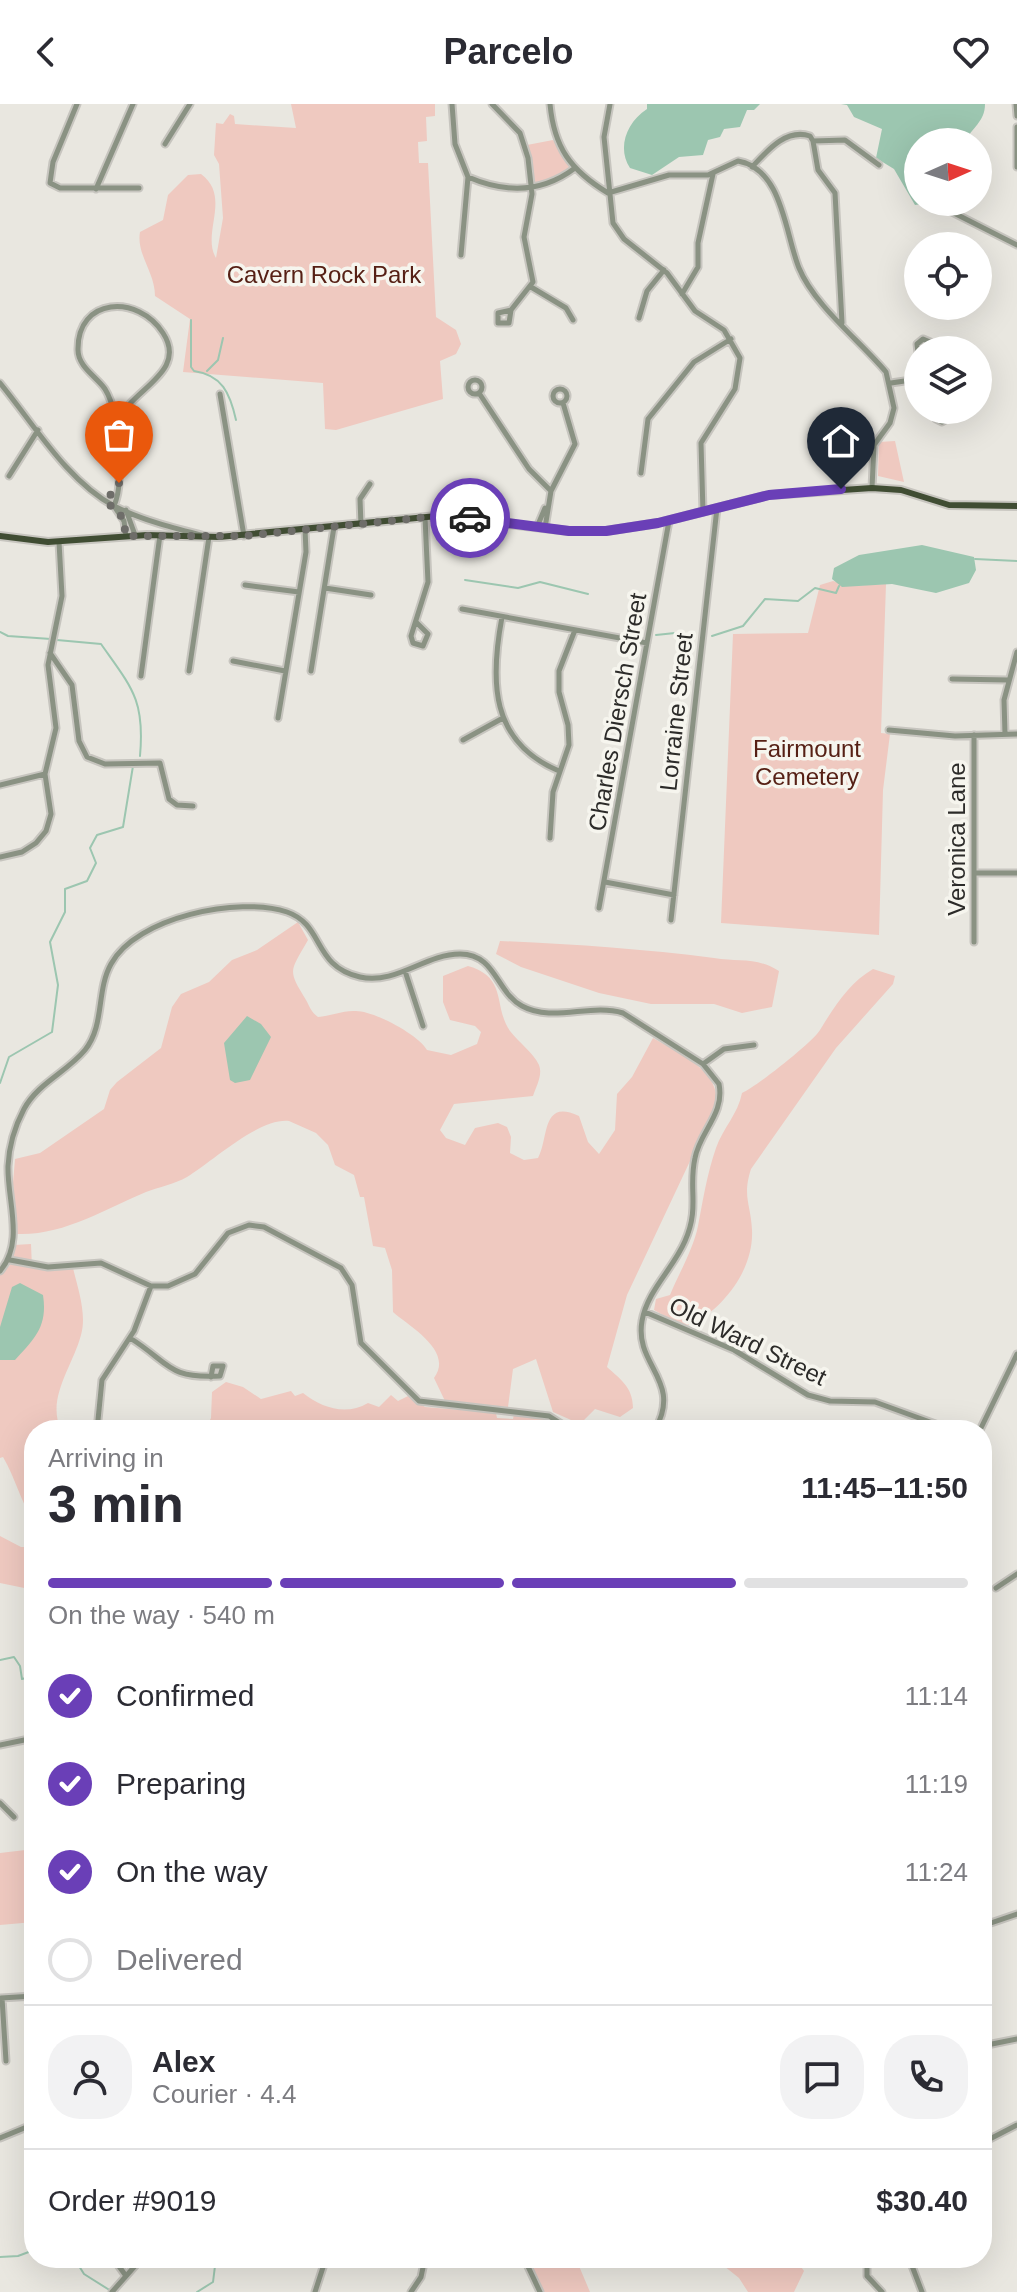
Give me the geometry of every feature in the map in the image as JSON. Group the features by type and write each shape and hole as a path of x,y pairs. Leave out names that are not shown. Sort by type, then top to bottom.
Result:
{"main road":[{"path":"0,536 59,542 135,535 244,536 461,517 541,528 606,531 669,521 782,493 872,488 901,490 949,505 1017,506"}],"street":[{"path":"77,104 53,162 52,185 96,189 139,188"},
{"path":"96,189 133,104"},
{"path":"165,144 190,104"},
{"path":"452,104 455,144 468,177 461,255"},
{"path":"492,104 522,138 532,189 524,237 533,273 531,287 511,310"},
{"path":"550,104 553,134 575,168 608,193"},
{"path":"610,104 604,137 608,193 615,229 664,270 695,311 719,326 731,339 740,358 740,376 701,443 703,512"},
{"path":"1016,104 1017,116"},
{"path":"1017,127 1017,167"},
{"path":"752,167 786,138 805,134 813,141 818,170 835,193 842,324"},
{"path":"813,141 845,140 879,165"},
{"path":"608,193 669,175 713,174 732,162 742,161 752,167 774,191 803,278 886,372 891,383 893,414 874,445 872,488"},
{"path":"468,177 511,189 532,189 575,168"},
{"path":"682,294 698,267 698,243 713,174"},
{"path":"960,216 1017,245"},
{"path":"639,318 647,291 664,270"},
{"path":"531,287 566,308 573,320"},
{"path":"117,424 137,396 161,374 169,358 167,339 156,324 136,309 123,304 104,308 93,316 82,333 78,351 82,362 109,396 117,424 119,483 114,506 124,521 126,536"},
{"path":"641,473 648,419 694,362 731,339"},
{"path":"891,383 904,381"},
{"path":"0,383 75,474 106,501 209,537 189,671"},
{"path":"479,393 529,469 551,491"},
{"path":"220,394 244,536"},
{"path":"541,528 551,491 575,444 563,403"},
{"path":"9,476 38,430"},
{"path":"106,501 119,483"},
{"path":"361,525 360,499 370,484"},
{"name":"Lorraine Street","path":"671,920 717,508"},
{"path":"125,510 135,535"},
{"path":"416,622 428,634 423,646 411,641 416,622 428,582 425,518"},
{"name":"Charles Diersch Street","path":"599,908 669,521"},
{"path":"311,671 334,527"},
{"path":"278,718 307,544 305,529"},
{"path":"141,676 160,535"},
{"path":"0,857 26,850 46,831 51,808 45,774 56,728 50,653 62,596 59,542"},
{"path":"245,585 299,592"},
{"path":"325,588 371,595"},
{"path":"462,609 647,643"},
{"path":"502,617 495,687 503,718 520,747 559,771"},
{"path":"550,838 559,771 569,735 559,692 559,671 575,630"},
{"path":"1005,734 1008,680 1017,652"},
{"path":"50,653 72,685 79,741 87,757 105,764 157,762 163,768 169,799 177,805 193,806"},
{"path":"233,661 285,671"},
{"path":"952,679 1008,680"},
{"path":"463,740 503,718"},
{"path":"889,730 1017,734"},
{"name":"Veronica Lane","path":"974,735 974,942"},
{"path":"0,785 45,774"},
{"path":"974,873 1017,873"},
{"path":"605,882 674,895"},
{"path":"0,1271 10,1260 13,1221 8,1167 14,1133 33,1095 85,1050 97,1027 105,976 116,956 134,938 165,924 215,909 258,906 287,913 306,922 321,953 350,973 373,978 453,955 474,957 490,967 510,996 523,1007 546,1013 609,1010 623,1013 703,1064 719,1084 721,1097 695,1157 692,1223 683,1247 645,1312 643,1346 663,1385 666,1399 659,1420"},
{"path":"405,971 423,1026"},
{"path":"703,1064 724,1049 754,1045"},
{"path":"10,1260 48,1267 101,1263 151,1286 173,1286 189,1279 232,1230 249,1225 264,1227 341,1268 352,1285 361,1343 419,1401 549,1416 555,1420"},
{"path":"98,1420 102,1380 130,1338 151,1286"},
{"name":"Old Ward Street","path":"645,1312 734,1350 808,1395 830,1401 875,1402 924,1420"},
{"path":"130,1338 181,1374 199,1379 211,1377"},
{"path":"983,1420 1017,1354"},
{"path":"996,1588 1017,1574"},
{"path":"0,1745 24,1740"},
{"path":"0,1803 14,1817"},
{"path":"992,1923 1017,1914"},
{"path":"6,2061 1,1998 24,1997"},
{"path":"992,2044 1017,2039"},
{"path":"992,2138 1017,2125"},
{"path":"0,2138 24,2128"},
{"path":"120,2268 126,2276"},
{"path":"114,2290 133,2268"},
{"path":"315,2292 323,2268"},
{"path":"411,2292 423,2268"},
{"path":"529,2268 540,2292"},
{"path":"867,2268 867,2276 882,2292"},
{"path":"913,2268 922,2292"}],"green space":[{"name":"Cavern Rock Park","path":"291,104 435,104 435,116 426,117 427,141 418,142 419,163 428,163 436,317 456,330 461,344 456,354 440,361 443,399 336,430 325,429 323,383 183,372 190,319 155,296 139,240 140,232 163,220 168,195 188,175 201,174 214,193 212,248 216,258 223,218 219,164 214,155 216,123 223,124 230,114 234,116 235,124 296,128"},
{"path":"553,140 571,166 556,177 535,183 527,145"},
{"path":"895,441 904,482 878,476 879,442"},
{"name":"Fairmount Cemetery","path":"833,581 849,586 886,584 881,733 890,734 883,790 879,935 721,923 733,634 808,633 820,585"},
{"path":"298,922 308,940 294,965 294,976 318,1017 347,1011 364,1012 406,1031 427,1050 451,1055 477,1044 481,1032 475,1026 450,1020 443,1002 443,976 468,966 489,977 510,1031 539,1065 539,1081 533,1096 454,1104 440,1130 446,1138 465,1145 475,1128 498,1123 507,1127 511,1137 510,1153 524,1160 538,1158 552,1116 567,1112 579,1116 588,1142 599,1154 615,1130 617,1094 632,1077 653,1038 686,1057 706,1074 716,1095 715,1108 627,1295 607,1367 625,1384 631,1394 633,1408 620,1417 595,1409 584,1420 571,1420 553,1412 536,1359 513,1369 508,1407 445,1401 434,1378 439,1368 434,1349 419,1332 393,1312 392,1270 385,1248 373,1246 364,1197 360,1197 354,1175 335,1165 328,1145 316,1133 289,1121 264,1126 250,1133 177,1182 67,1226 51,1231 17,1234 13,1183 15,1159 40,1153 104,1109 110,1090 117,1082 161,1048 172,1007 181,994 209,982 232,960 257,950"},
{"path":"500,941 607,947 748,961 779,971 772,1007 742,1013 714,1004 651,1004 599,993 521,967 496,954"},
{"path":"873,969 895,976 893,984 836,1048 751,1169 747,1194 751,1245 735,1286 715,1308 691,1325 681,1325 654,1310 656,1299 670,1295 689,1253 716,1148 742,1093 807,1044 849,988"},
{"path":"31,1244 32,1268 73,1268 83,1319 77,1347 62,1382 58,1420 24,1420 24,1504 3,1457 0,1458 0,1275 12,1263 14,1245"},
{"path":"226,1382 243,1387 261,1399 291,1391 295,1396 303,1393 318,1403 343,1410 368,1403 379,1407 391,1395 398,1401 408,1396 425,1407 496,1413 497,1418 513,1419 514,1414 551,1420 210,1420 212,1392"},
{"path":"0,1536 24,1547 24,1588 0,1583"},
{"path":"24,1850 24,1923 0,1925 0,1853"},
{"path":"532,2268 580,2268 590,2292 543,2292"},
{"path":"726,2268 802,2268 804,2271 794,2292 748,2292 739,2278"}],"shaded area":[{"path":"647,104 760,104 754,110 747,110 740,127 724,129 720,137 708,140 703,155 679,157 652,175 630,168 624,152 629,129 647,109"},
{"path":"841,104 985,104 981,120 975,128 904,128 904,186 894,169 876,158 882,129 854,117 847,105"},
{"path":"922,545 974,557 976,570 969,583 936,593 892,584 842,587 832,579 834,568 859,555"},
{"path":"247,1016 261,1024 271,1037 250,1080 235,1083 230,1080 224,1043"},
{"path":"20,1283 43,1295 41,1324 34,1339 15,1360 0,1360 0,1327 12,1287"}],"waterway":[{"path":"191,320 191,367 218,381 231,402 236,420"},
{"path":"207,371 218,360 223,338"},
{"path":"975,559 1017,561"},
{"path":"465,580 518,588 540,582 588,594"},
{"path":"712,636 743,626 765,599 798,601 815,588 836,593 839,586"},
{"path":"0,632 8,636 51,639"},
{"path":"656,635 675,633"},
{"path":"57,640 101,644 134,696 140,721 140,756"},
{"path":"0,1083 9,1057 52,1032 58,985 50,942 65,912 65,889 87,881 96,863 90,848 97,835 123,827 133,766"},
{"path":"0,1660 14,1657 24,1678"},
{"path":"0,2257 24,2254"},
{"path":"80,2268 84,2274 111,2291"},
{"path":"197,2292 213,2282 215,2268"}],"way so far":[{"path":"119,483 106,501 123,518 126,536 244,536 437,516 470,518"}],"route":[{"path":"470,518 569,531 632,529 769,495 841,489"}]}
